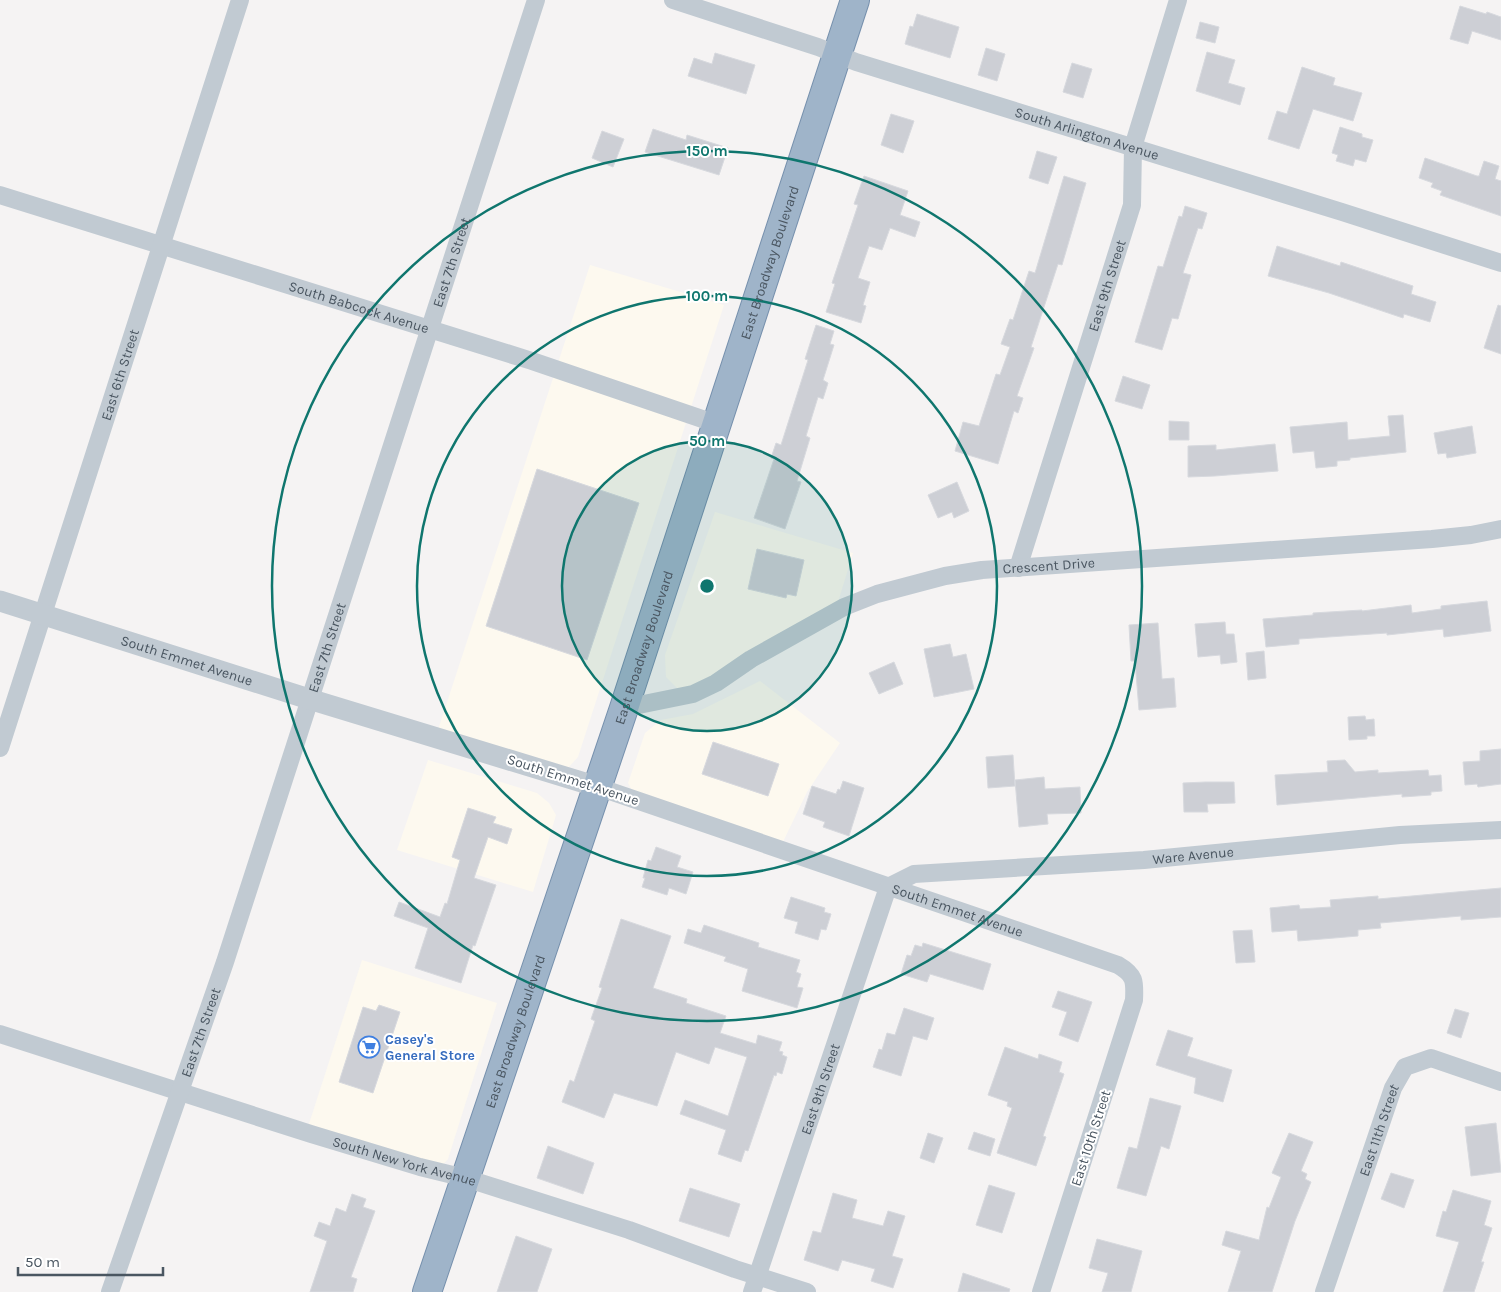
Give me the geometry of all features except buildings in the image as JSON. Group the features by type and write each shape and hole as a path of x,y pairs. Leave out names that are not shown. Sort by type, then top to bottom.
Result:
{"highway":[{"name":"East Broadway Boulevard","path":"428,1292 598,787 855,0"}],"street":[{"name":"East 6th Street","path":"0,748 240,0"},
{"name":"East 7th Street","path":"110,1292 225,962 536,0"},
{"name":"South Arlington Avenue","path":"674,0 818,47 837,55 1501,263"},
{"name":"East 9th Street","path":"1018,568 1132,205 1133,147 1178,0"},
{"name":"South Babcock Avenue","path":"0,195 532,360 717,424"},
{"name":"Crescent Drive","path":"624,708 693,694 716,683 751,659 844,607 877,594 945,576 982,570 1432,539 1472,535 1501,529"},
{"name":"South Emmet Avenue","path":"0,601 309,699 598,787 1118,965 1128,972 1135,984"},
{"name":"Ware Avenue","path":"888,887 914,874 1144,860 1400,835 1501,830"},
{"name":"East 9th Street","path":"755,1284 888,887"},
{"name":"East 10th Street","path":"1041,1292 1128,1020 1134,1000 1135,984"},
{"name":"South New York Avenue","path":"0,1034 311,1134 420,1167 465,1178 629,1230 755,1284 807,1292"},
{"name":"East 11th Street","path":"1324,1292 1393,1088 1404,1066 1430,1058 1501,1082"}],"shaded area":[{"path":"590,265 724,305 578,757 567,769 435,739"},
{"path":"715,512 853,553 838,602 701,683 678,689 666,677 665,655"},
{"path":"760,681 840,743 807,792 780,848 636,798 628,783 645,733 661,720 693,714"},
{"path":"428,760 537,793 549,803 556,815 533,892 397,850"},
{"path":"362,960 497,1003 448,1159 441,1167 306,1133"}],"place":[{"name":"Casey's General Store","path":"369,1047"}]}
